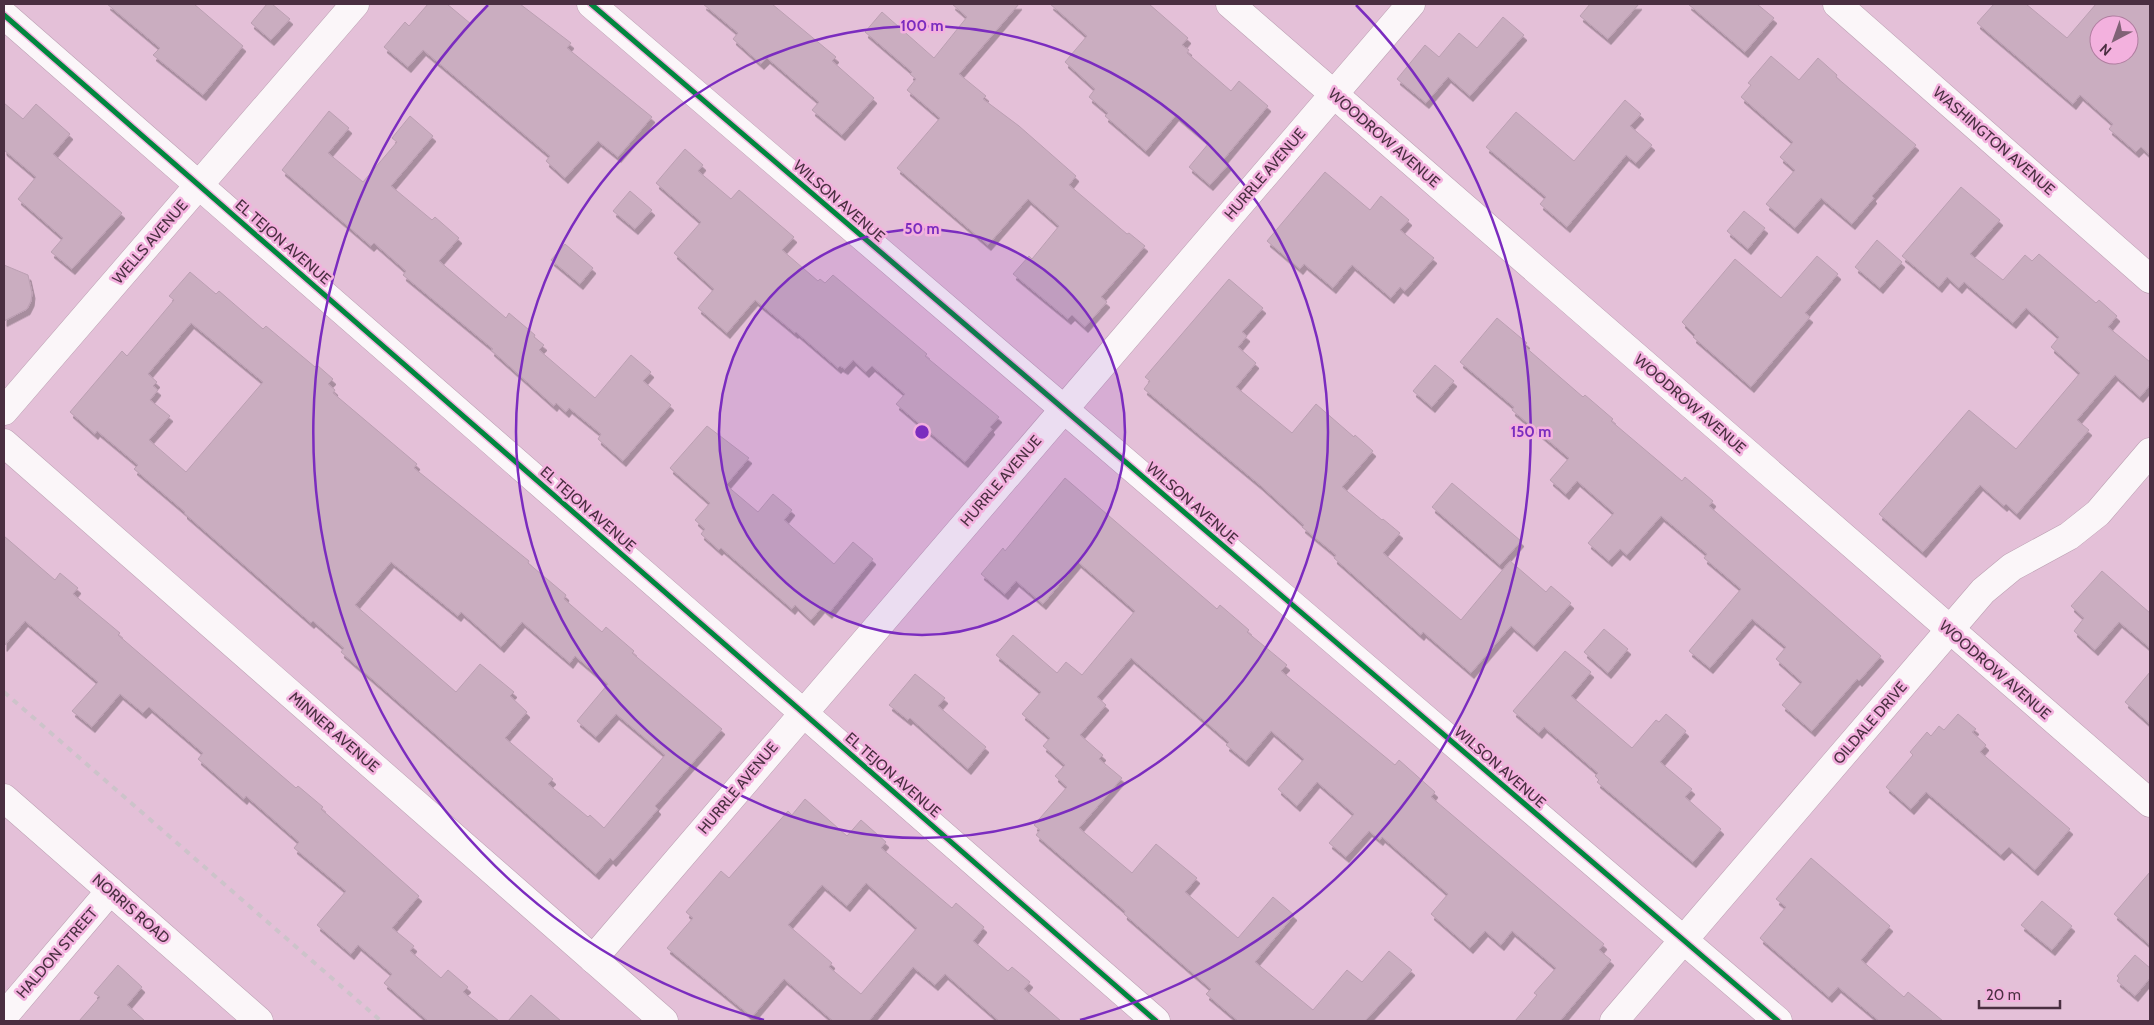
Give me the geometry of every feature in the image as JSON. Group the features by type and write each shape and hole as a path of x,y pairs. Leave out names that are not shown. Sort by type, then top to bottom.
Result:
{"street":[{"name":"WELLS AVENUE","path":"4,411 355,4"},
{"name":"WILSON AVENUE","path":"591,4 1778,1021"},
{"name":"WOODROW AVENUE","path":"1230,4 2150,803"},
{"name":"HURRLE AVENUE","path":"593,959 802,712 1411,4"},
{"name":"WASHINGTON AVENUE","path":"1837,4 2150,279"},
{"name":"EL TEJON AVENUE","path":"4,15 1156,1021"},
{"name":"MINNER AVENUE","path":"4,444 664,1021"},
{"name":"OILDALE DRIVE","path":"1614,1021 1983,591 2012,567 2069,536 2098,512 2150,452"},
{"name":"NORRIS ROAD","path":"4,798 259,1021"},
{"name":"HALDON STREET","path":"4,1016 110,891"}],"building":[{"path":"107,4 194,4 243,46 203,95 153,55 160,48"},
{"path":"267,4 272,4 290,19 271,40 251,23"},
{"path":"428,4 447,4 471,24 488,4 520,4 571,43 567,48 652,117 618,157 598,141 565,178 546,161 550,156 423,50 408,67 384,47 405,22 409,26"},
{"path":"703,4 772,4 836,57 832,61 874,98 842,135 812,110 819,102 767,58 761,64 733,39 738,33"},
{"path":"952,4 1019,4 959,74 986,96 983,99 1019,126 1076,176 1069,185 1127,234 1129,233 1145,246 1101,297 1107,302 1085,327 1072,315 1068,319 1013,274 1029,256 1032,259 1059,226 1028,199 988,245 897,168 940,118 907,90 916,79 910,74 912,72 865,32 882,12 934,58 967,17"},
{"path":"1050,4 1149,4 1188,38 1182,45 1189,50 1187,53 1231,91 1239,81 1268,106 1223,160 1228,165 1210,185 1189,167 1209,143 1176,115 1146,151 1105,116 1108,113 1089,97 1095,89 1065,62 1087,36"},
{"path":"1590,4 1639,4 1608,39 1580,16"},
{"path":"1688,4 1757,4 1774,18 1745,52"},
{"path":"1994,4 2026,4 2067,38 2096,4 2150,4 2150,155 2141,147 2136,152 2109,129 2113,124 2080,95 2073,104 1977,23"},
{"path":"1503,17 1524,35 1470,96 1448,77 1426,103 1397,79 1425,45 1439,57 1459,33 1477,48"},
{"path":"1771,56 1799,80 1818,58 1837,75 1836,77 1916,145 1872,196 1874,198 1852,224 1821,198 1795,228 1766,204 1795,170 1780,157 1793,142 1741,97 1751,85 1748,83"},
{"path":"1625,100 1641,114 1630,126 1652,145 1636,163 1626,155 1567,227 1540,204 1546,197 1486,147 1516,112 1574,161"},
{"path":"4,103 23,119 36,104 70,134 53,154 122,213 72,269 51,252 63,238 18,199 36,177 4,150"},
{"path":"329,111 349,128 328,153 363,182 397,142 392,138 410,116 433,136 391,186 432,220 435,217 459,238 439,261 506,318 509,313 535,335 534,337 544,345 539,350 595,398 631,355 651,372 643,381 671,405 623,461 598,439 601,434 569,408 566,412 556,403 554,406 491,350 493,349 403,275 406,271 374,243 371,246 282,170"},
{"path":"685,149 703,165 698,171 731,199 739,190 794,237 782,250 818,281 820,279 825,283 833,275 927,354 925,356 999,417 990,427 992,429 965,462 896,404 905,394 872,366 866,372 853,360 845,369 840,366 838,368 755,300 727,333 698,308 714,289 674,253 701,222 656,183"},
{"path":"1325,172 1370,210 1381,196 1409,220 1400,230 1434,258 1405,291 1400,287 1391,298 1352,265 1333,288 1304,264 1300,269 1267,241"},
{"path":"1961,187 2000,220 1970,254 2003,280 2025,255 2032,261 2039,254 2096,303 2099,300 2117,316 2108,327 2150,362 2150,385 2140,397 2115,375 2077,420 2089,430 2017,514 2006,504 2004,506 1980,485 1923,552 1879,514 1969,410 2016,449 2080,373 2051,347 2059,337 2026,308 2013,323 1964,282 1959,288 1947,277 1939,287 1902,256"},
{"path":"630,191 652,210 635,229 613,211"},
{"path":"1744,211 1765,228 1748,249 1727,231"},
{"path":"1877,240 1902,262 1880,288 1855,267"},
{"path":"565,244 593,268 580,284 551,260"},
{"path":"1817,256 1838,274 1805,313 1810,317 1751,387 1693,337 1695,335 1682,322 1735,259 1781,298"},
{"path":"4,265 28,275 32,293 27,309 4,321"},
{"path":"190,272 216,294 219,291 263,329 266,326 315,367 317,365 333,379 328,384 335,390 333,393 417,464 414,468 529,561 528,563 566,595 564,599 602,632 606,627 634,651 632,653 722,729 655,806 658,809 641,829 613,861 610,858 596,874 341,652 344,648 313,621 311,623 134,469 138,465 97,431 95,434 70,412 122,351 127,356 174,300 169,296","holes":["191,323 263,382 186,472 149,440 170,416 150,400 158,390 153,386 157,382 148,374","391,562 458,616 461,612 501,647 522,622 570,663 575,656 608,684 577,721 596,737 616,714 665,755 604,828 590,815 588,817 548,784 553,779 505,738 527,712 510,696 514,692 480,664 456,692 355,605"]},
{"path":"1229,279 1263,308 1242,332 1247,336 1238,347 1256,363 1236,387 1292,433 1316,404 1373,451 1342,487 1400,533 1383,553 1461,620 1510,561 1546,592 1551,586 1571,603 1534,646 1511,626 1471,673 1423,632 1421,635 1334,558 1336,555 1302,527 1304,525 1260,485 1144,389 1150,381 1145,377"},
{"path":"1497,318 1527,343 1524,346 1583,397 1585,395 1613,419 1611,421 1682,481 1685,477 1713,501 1709,506 1881,656 1859,681 1857,679 1812,731 1782,705 1802,682 1776,659 1786,647 1752,619 1710,668 1689,651 1741,589 1704,558 1707,554 1661,516 1627,555 1620,549 1609,561 1588,543 1614,513 1577,481 1566,494 1550,480 1569,458 1512,410 1514,407 1460,362"},
{"path":"1435,365 1454,381 1432,407 1413,391"},
{"path":"707,426 749,458 726,485 758,512 773,494 792,510 784,520 834,564 853,542 873,559 829,613 822,607 811,620 795,605 792,609 721,548 719,550 701,534 705,529 695,520 710,503 670,468"},
{"path":"1065,478 1217,609 1220,605 1249,630 1247,632 1287,665 1281,671 1395,765 1399,760 1435,792 1431,797 1604,944 1599,950 1611,960 1560,1021 1515,1021 1537,995 1534,993 1556,968 1512,931 1501,945 1485,931 1470,948 1431,914 1448,894 1382,837 1380,840 1369,831 1346,857 1329,843 1354,814 1317,782 1297,806 1278,789 1304,759 1271,731 1246,761 1226,745 1229,742 1131,658 1097,697 1106,705 1080,735 1103,755 1099,759 1122,778 1079,828 1132,873 1156,844 1197,878 1185,892 1238,938 1273,897 1294,915 1255,962 1313,1010 1347,970 1362,982 1389,951 1412,970 1365,1021 1238,1021 1206,994 1211,989 1124,914 1125,911 1036,835 1040,830 1034,825 1067,787 1055,776 1065,765 1043,746 1050,738 1022,714 1041,692 996,655 1013,635 1057,673 1066,662 1082,675 1135,611 1078,562 1043,604 1016,581 1005,594 981,574 1003,548 1005,551"},
{"path":"1452,483 1521,541 1500,565 1432,507"},
{"path":"4,536 55,580 60,573 78,588 73,594 120,633 118,635 296,788 298,786 323,807 321,809 419,896 392,928 414,946 410,951 441,978 448,970 468,987 463,992 499,1021 428,1021 384,983 392,974 358,945 351,954 317,925 346,891 294,848 299,842 246,796 244,799 198,759 203,753 149,707 143,713 120,694 92,727 72,711 98,682 25,621 4,646"},
{"path":"2102,571 2150,613 2150,648 2119,622 2095,650 2074,631 2084,618 2071,606"},
{"path":"1604,629 1628,649 1608,673 1584,652"},
{"path":"1565,651 1591,672 1571,696 1632,748 1656,720 1659,722 1666,714 1686,731 1660,762 1692,789 1685,797 1721,829 1693,862 1597,782 1599,780 1595,776 1598,773 1544,727 1539,733 1513,711"},
{"path":"2150,672 2150,724 2125,702"},
{"path":"915,674 945,698 938,706 986,747 968,769 910,718 908,720 889,705"},
{"path":"1958,714 1976,729 1972,732 1986,745 1980,752 2070,829 2035,870 2009,847 2001,855 1926,792 1911,809 1886,787 1913,755 1910,752 1927,732 1931,736 1939,726 1944,730"},
{"path":"805,799 847,836 861,820 886,842 881,848 952,908 956,903 984,927 973,941 1008,971 1012,967 1030,982 1024,989 1061,1021 999,1021 945,974 935,985 913,967 869,1021 833,1021 784,979 752,1017 667,948 693,918 686,912 721,871 729,878 788,811 792,815","holes":["866,883 917,928 861,994 829,967 832,963 788,925 822,885 847,906"]},
{"path":"1811,858 1890,926 1861,960 1904,997 1908,992 1943,1021 1879,1021 1838,987 1829,997 1760,938 1786,907 1776,899"},
{"path":"2150,872 2150,945 2114,914"},
{"path":"2042,901 2072,926 2052,950 2021,925"},
{"path":"2135,955 2150,968 2150,978 2135,996 2117,981 2119,978 2117,976"},
{"path":"118,965 142,987 127,1005 145,1021 79,1021 100,997 94,993"},
{"path":"531,995 561,1021 508,1021"}],"railway":[{"path":"4,692 381,1021"}],"cycle path":[{"path":"591,4 1778,1021"},
{"path":"4,15 1156,1021"}]}
